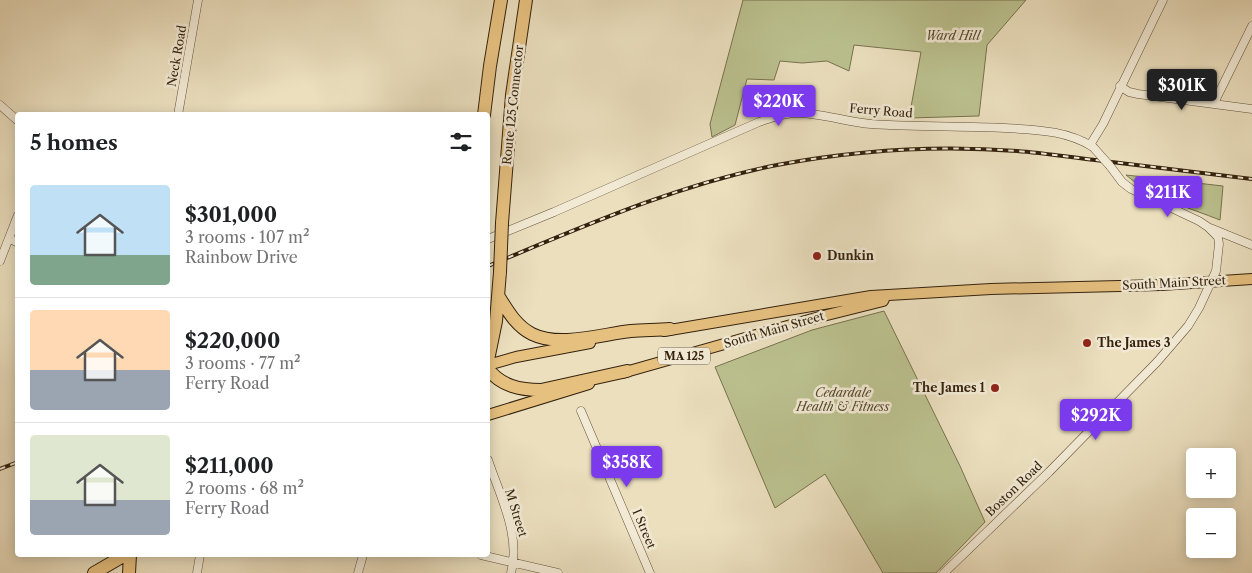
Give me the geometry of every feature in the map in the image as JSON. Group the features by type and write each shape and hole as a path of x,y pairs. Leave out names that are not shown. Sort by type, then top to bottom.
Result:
{"highway":[{"name":"Route 125 Connector","path":"484,112 501,0"},
{"name":"Route 125 Connector","path":"490,350 499,297 502,223 512,95 526,0"},
{"path":"499,297 519,325 532,334 544,338 573,339 631,331 670,330"},
{"path":"490,371 493,376 507,385 532,390 541,390 627,371"},
{"path":"107,565 116,557"},
{"path":"94,573 121,557"},
{"path":"130,557 130,573"}],"main road":[{"name":"South Main Street","path":"490,366 548,350 856,298 991,289 1252,279"},
{"name":"South Main Street","path":"490,414 582,387 627,371 648,367 823,316 883,301 886,296"}],"street":[{"name":"Neck Road","path":"179,112 198,0"},
{"path":"1091,146 1163,0"},
{"path":"1214,104 1252,26"},
{"path":"1120,86 1129,92 1138,94 1252,108"},
{"path":"0,105 15,118"},
{"name":"Ferry Road","path":"490,238 759,122 780,115 794,113 832,116 869,124 971,126 1049,131 1076,137 1091,146 1121,181 1131,188 1189,215 1208,227 1252,244"},
{"path":"0,261 15,223"},
{"path":"1208,227 1218,237 1219,244 1216,271 1212,282"},
{"path":"9,238 15,241"},
{"name":"Boston Road","path":"944,573 1049,472 1167,352 1188,326 1212,282"},
{"name":"I Street","path":"581,412 650,573"},
{"name":"M Street","path":"490,466 510,523 514,541 514,563 511,573"},
{"path":"197,573 200,557"},
{"path":"358,573 362,557"},
{"path":"489,557 558,573"}],"green space":[{"name":"Ward Hill","path":"743,0 1026,0 987,45 979,116 909,118 921,52 854,45 849,71 827,61 802,63 780,61 774,80 747,79 735,125 712,137 710,124"},
{"path":"1126,175 1223,186 1220,220 1158,196"},
{"name":"Cedardale Health & Fitness","path":"884,311 960,466 985,522 936,573 883,573 825,474 775,508 715,367 812,330"}],"railway":[{"path":"490,265 630,208 702,184 739,173 777,165 867,152 927,149 1017,151 1252,179"},
{"path":"0,469 15,463"}],"place":[{"name":"Dunkin","path":"817,256"},
{"name":"The James 3","path":"1087,343"},
{"name":"The James 1","path":"995,388"}]}
